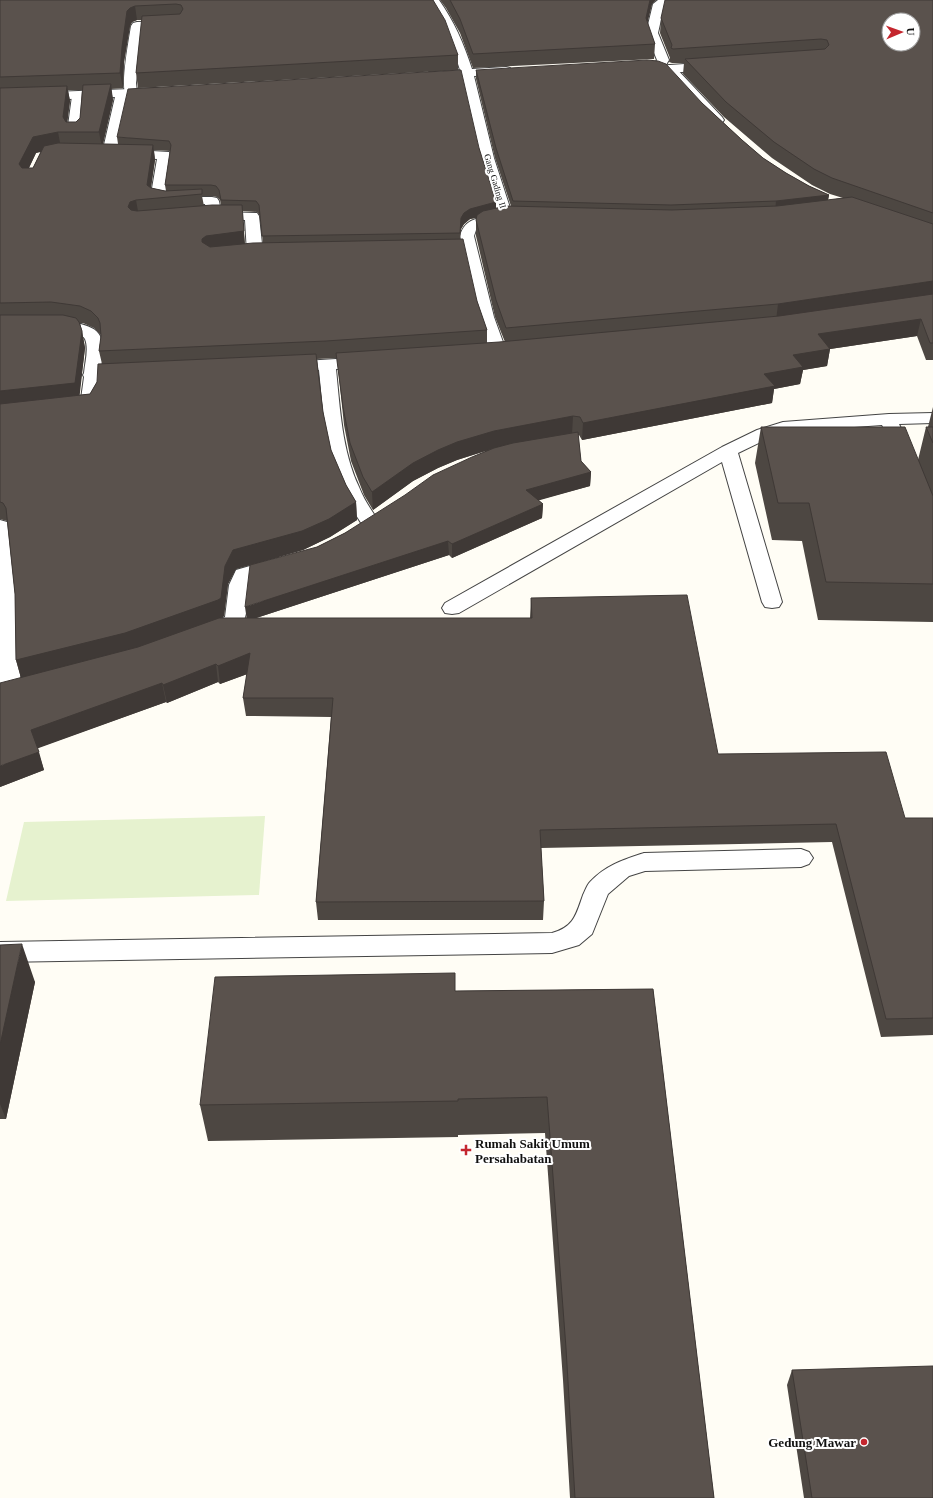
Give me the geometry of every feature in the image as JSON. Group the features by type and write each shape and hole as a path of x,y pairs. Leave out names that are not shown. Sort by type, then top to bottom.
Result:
{"street":[{"name":"Gang Gading II","path":"432,0 441,11 458,42 468,73 487,158 513,218 477,224 469,228 467,236 486,317 499,353"},
{"path":"661,1 652,33 665,67 724,126"},
{"path":"111,153 110,149 130,83 137,26 178,24"},
{"path":"646,64 665,67 724,65"},
{"path":"422,76 521,71"},
{"path":"0,98 171,91"},
{"path":"74,133 78,96"},
{"path":"97,153 158,153 164,155 157,200 212,201 214,216"},
{"path":"200,217 252,216 248,254 271,253"},
{"path":"454,249 470,249"},
{"path":"0,326 67,326 85,330 92,336 95,348 91,375 90,399 87,406 57,410"},
{"path":"272,368 382,361"},
{"path":"327,365 334,432 338,452 347,482 356,501 363,526 387,511"},
{"path":"91,375 146,374"},
{"path":"452,608 728,451 763,434 783,427 889,419 933,418"},
{"path":"889,419 900,447"},
{"path":"728,451 772,602"},
{"path":"0,526 8,612 12,691"},
{"path":"190,639 228,625 235,620 236,595 243,574 291,560"},
{"path":"0,952 552,943 570,938 583,927 598,889 621,870 644,862 801,858"}],"green space":[{"path":"265,816 259,895 6,901 24,822"}],"building":[{"path":"0,0 433,0 445,20 458,55 136,73 142,16 180,14 183,9 181,5 176,4 135,6 127,11 120,73 0,77"},
{"path":"450,0 650,0 646,18 655,44 473,54 460,19"},
{"path":"665,0 933,0 933,213 832,178 814,169 774,142 726,102 685,59 825,49 829,45 827,40 821,39 673,49 671,48 672,45 661,18"},
{"path":"647,60 658,61 666,64 702,103 763,158 809,186 829,195 776,201 671,205 513,201 496,148 476,70"},
{"path":"461,70 479,148 496,202 470,209 464,213 461,218 460,233 262,236 259,205 256,201 221,200 219,190 216,186 211,185 165,185 171,145 169,141 117,137 128,89"},
{"path":"111,84 99,132 58,132 33,137 19,164 22,168 33,168 44,146 58,143 153,145 147,185 151,188 165,191 202,189 202,194 136,200 130,202 128,207 131,210 137,211 212,205 242,205 244,231 206,236 202,239 202,242 210,247 253,243 463,239 477,301 487,330 326,341 99,351 101,336 100,323 98,318 91,311 80,306 51,302 0,303 0,88 67,86 63,117 66,122 76,122 80,118 83,85"},
{"path":"852,197 933,224 933,281 778,304 506,328 496,300 476,220 477,215 483,211 506,206 672,210 777,206"},
{"path":"933,294 933,343 930,343 921,319 818,334 830,349 793,355 803,367 764,374 775,386 583,423 580,417 573,416 494,431 457,442 438,450 413,463 372,492 363,477 350,443 343,407 336,353 499,342 779,316"},
{"path":"0,315 63,315 76,318 82,331 75,383 0,391"},
{"path":"316,354 323,412 331,450 346,485 356,502 329,519 302,531 233,550 225,566 221,598 218,600 125,633 16,660 15,594 6,508 3,503 0,502 0,404 90,394 97,382 98,364"},
{"path":"761,427 905,427 933,496 933,584 826,582 809,503 778,503"},
{"path":"926,427 933,427 933,443"},
{"path":"578,432 581,461 591,472 526,490 543,504 452,544 448,541 245,607 250,565 317,547 345,533 405,495 433,475 494,448 513,443"},
{"path":"687,595 718,754 886,752 905,818 933,818 933,1018 886,1019 836,824 540,830 544,901 316,902 333,698 243,698 250,653 218,666 216,664 163,685 162,683 31,730 39,752 0,766 0,683 138,647 219,618 532,618 531,598"},
{"path":"22,944 0,1045 0,945"},
{"path":"455,973 455,991 653,989 714,1498 575,1498 566,1348 547,1097 458,1099 458,1101 200,1105 215,977"},
{"name":"Gedung Mawar","path":"933,1366 933,1498 812,1498 792,1370"}],"place":[{"name":"Rumah Sakit Umum Persahabatan","path":"466,1150"},
{"name":"Gedung Mawar","path":"864,1442"}]}
